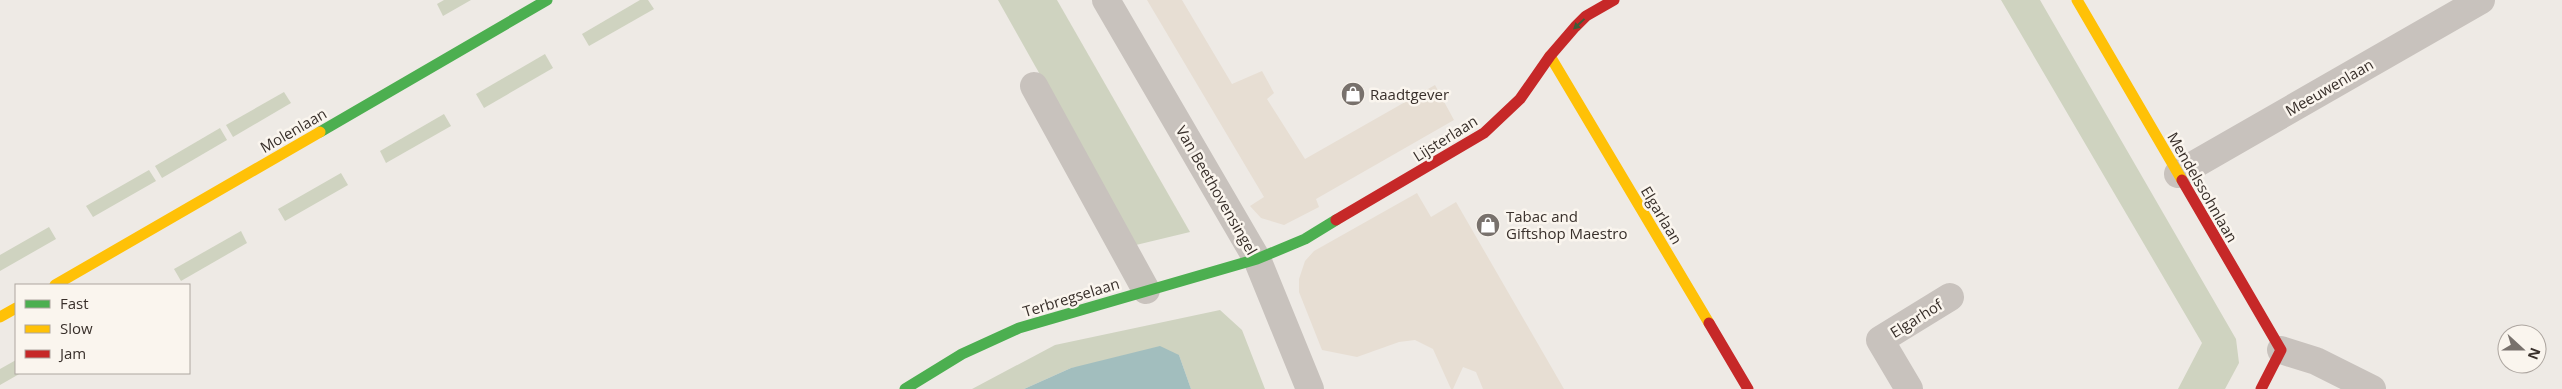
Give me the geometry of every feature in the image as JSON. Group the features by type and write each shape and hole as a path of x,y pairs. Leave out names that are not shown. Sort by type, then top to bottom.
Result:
{"street":[{"name":"Molenlaan","path":"57,284 547,0"},
{"name":"Van Beethovensingel","path":"1106,0 1257,259 1310,389"},
{"name":"Lijsterlaan","path":"1257,259 1305,239 1484,133 1520,99 1550,56 1581,22 1614,0"},
{"name":"Mendelssohnlaan","path":"2077,0 2281,350"},
{"name":"Meeuwenlaan","path":"2178,174 2481,0"},
{"name":"Elgarlaan","path":"1550,56 1748,389"},
{"path":"1034,86 1146,290"},
{"name":"Terbregselaan","path":"905,389 962,354 1019,328 1257,259"},
{"name":"Elgarhof","path":"1909,389 1880,340 1950,297"},
{"path":"0,317 15,309"},
{"path":"2261,389 2281,350 2316,361 2372,389"}],"green space":[{"path":"444,0 471,0 443,16 437,4"},
{"path":"640,0 648,0 654,9 589,46 582,34"},
{"path":"998,0 1057,0 1190,232 1136,245"},
{"path":"2001,0 2040,0 2236,339 2239,363 2225,389 2178,389 2202,343"},
{"path":"545,54 553,68 484,108 476,94"},
{"path":"284,92 291,103 233,137 226,125"},
{"path":"444,114 451,126 386,163 380,151"},
{"path":"220,128 227,140 162,178 155,166"},
{"path":"149,170 156,181 93,217 86,206"},
{"path":"341,173 348,185 285,221 278,209"},
{"path":"49,227 56,239 0,271 0,255"},
{"path":"241,231 247,243 181,281 174,269"},
{"path":"1220,310 1242,330 1265,389 1191,389 1179,355 1071,368 1024,389 972,389 1055,345"},
{"path":"15,361 15,374 19,374 0,385 0,369"}],"shaded area":[{"path":"1147,0 1182,0 1232,84 1262,71 1274,93 1267,99 1305,159 1435,85 1454,120 1316,199 1319,207 1284,225 1261,218 1250,206 1264,197"},
{"path":"1417,193 1431,217 1456,202 1564,389 1483,389 1476,372 1463,367 1453,389 1451,389 1433,349 1415,340 1399,342 1357,357 1322,350 1299,292 1299,279 1305,261 1314,251"}],"water":[{"path":"1160,346 1179,355 1191,389 1024,389 1071,368"}],"traffic: fast":[{"path":"320,132 547,0"},
{"path":"905,389 962,354 1019,328 1257,259 1305,239 1336,220"}],"traffic: slow":[{"path":"2077,0 2182,180"},
{"path":"1550,56 1709,323"},
{"path":"57,284 320,132"},
{"path":"0,317 15,309"}],"traffic: jam":[{"path":"1336,220 1484,133 1520,99 1550,56 1575,27 1586,16 1614,0"},
{"path":"2182,180 2281,350 2261,389"},
{"path":"1709,323 1748,389"}],"place":[{"name":"Raadtgever","path":"1353,94"},
{"name":"Tabac and Giftshop Maestro","path":"1488,225"}]}
